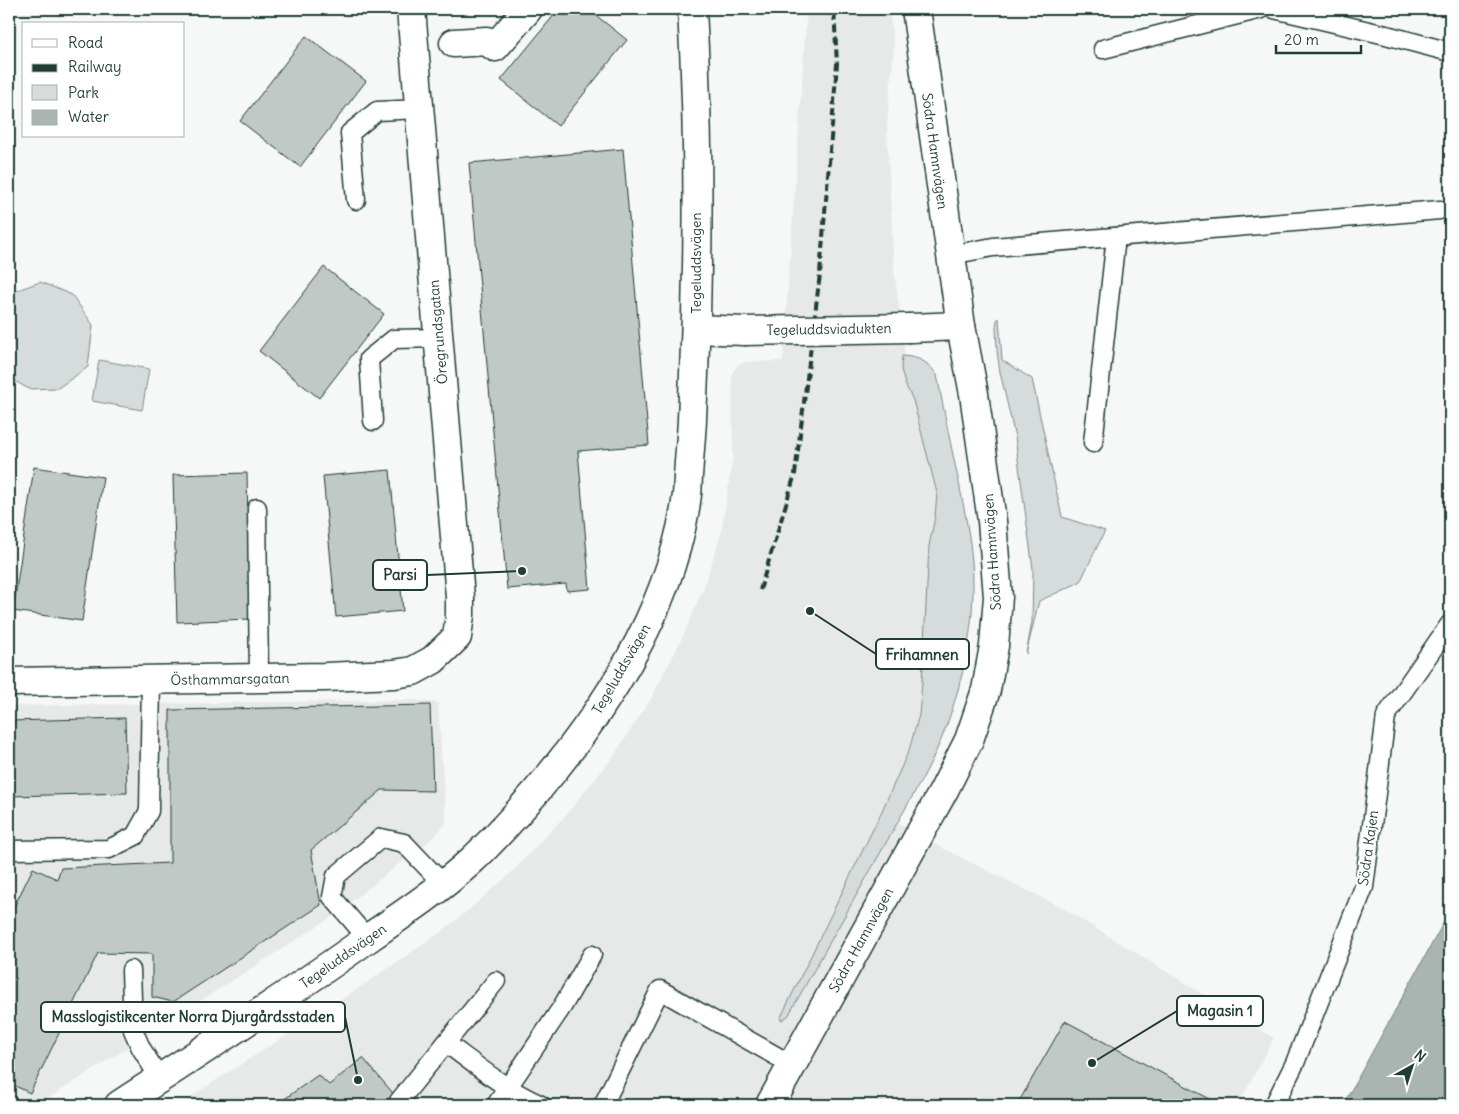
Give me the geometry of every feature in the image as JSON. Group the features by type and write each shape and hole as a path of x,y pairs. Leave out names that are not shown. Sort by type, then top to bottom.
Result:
{"street":[{"name":"Öregrundsgatan","path":"411,9 460,597 460,616 456,637 444,650"},
{"path":"454,43 487,40 495,48 528,9"},
{"name":"Tegeluddsvägen","path":"119,1105 329,967 443,884 470,862 515,816 563,760 611,692 655,610 676,549 686,508 692,437 696,329 696,94 692,9"},
{"name":"Södra Hamnvägen","path":"770,1105 944,790 969,740 986,690 994,646 998,597 992,521 974,394 961,326 916,9"},
{"name":"Tegeluddsviadukten","path":"696,329 744,330 961,326"},
{"name":"Östhammarsgatan","path":"9,682 394,674 413,671 433,660 444,650"}],"lane":[{"path":"1103,49 1260,9"},
{"path":"1274,9 1450,52"},
{"path":"356,200 350,132 377,111 420,109"},
{"path":"951,255 993,247 1440,210"},
{"path":"1093,442 1116,237"},
{"path":"373,421 369,359 394,339 438,338"},
{"path":"258,508 260,678"},
{"name":"Södra Kajen","path":"1274,1105 1297,1058 1364,887 1386,716 1450,624"},
{"path":"9,850 109,849 135,836 149,811 151,680"},
{"path":"368,939 332,897 336,876 381,838 404,843 443,884"},
{"path":"496,1105 562,1007 592,955"},
{"path":"131,970 134,1030 141,1048 160,1079"},
{"path":"399,1101 496,981"},
{"path":"603,1105 660,990 792,1065"},
{"path":"446,1043 509,1088 541,1105"}],"shaded area":[{"path":"807,9 889,9 894,46 887,125 888,154 894,268 905,356 923,360 937,375 958,483 922,682 919,715 909,750 881,813 946,850 1063,908 1274,1038 1238,1105 178,1105 356,990 437,935 476,904 512,872 565,816 613,757 651,699 684,634 704,587 721,534 733,458 732,373 738,365 745,362 783,361"},
{"path":"414,700 438,703 446,823 434,837 330,918 38,1105 9,1105 9,706"}],"green space":[{"path":"40,282 72,295 93,325 88,367 58,388 29,389 9,378 9,296 12,292"},
{"path":"999,318 1002,360 1032,379 1062,517 1105,531 1080,582 1039,601 1026,654 1032,622 1033,569 1015,437 997,351 996,327"},
{"path":"902,356 913,357 922,361 930,366 937,375 965,512 971,552 973,584 967,652 949,719 929,766 788,1016 782,1020 780,1019 881,813 909,750 919,715 929,546 935,517 937,493 913,400 905,384 901,369"},
{"path":"99,360 149,369 142,410 92,401"}],"water":[{"path":"1450,911 1450,1105 1343,1105"}],"building":[{"path":"559,9 588,9 627,40 558,126 501,80"},
{"path":"306,36 366,81 300,167 240,121"},
{"path":"623,149 649,445 578,451 590,589 567,591 566,584 507,589 469,163"},
{"path":"324,267 384,314 319,398 259,351"},
{"path":"34,467 103,477 82,621 13,611"},
{"path":"390,470 403,611 336,617 323,476"},
{"path":"247,473 250,619 177,622 173,475"},
{"path":"430,705 433,791 382,790 311,850 321,905 173,1002 152,997 152,954 98,953 30,1093 9,1083 9,917 33,868 57,879 61,868 170,863 170,710"},
{"path":"125,718 127,793 9,796 9,721"},
{"path":"1065,1021 1221,1105 1017,1105"},
{"path":"363,1058 403,1105 276,1105 318,1075 329,1085"}],"railway":[{"path":"760,590 795,474 820,274 837,64 834,9"}],"place":[{"name":"Parsi","path":"522,571"},
{"name":"Frihamnen","path":"810,611"},
{"name":"Magasin 1","path":"1092,1063"},
{"name":"Masslogistikcenter Norra Djurgårdsstaden","path":"358,1080"}]}
